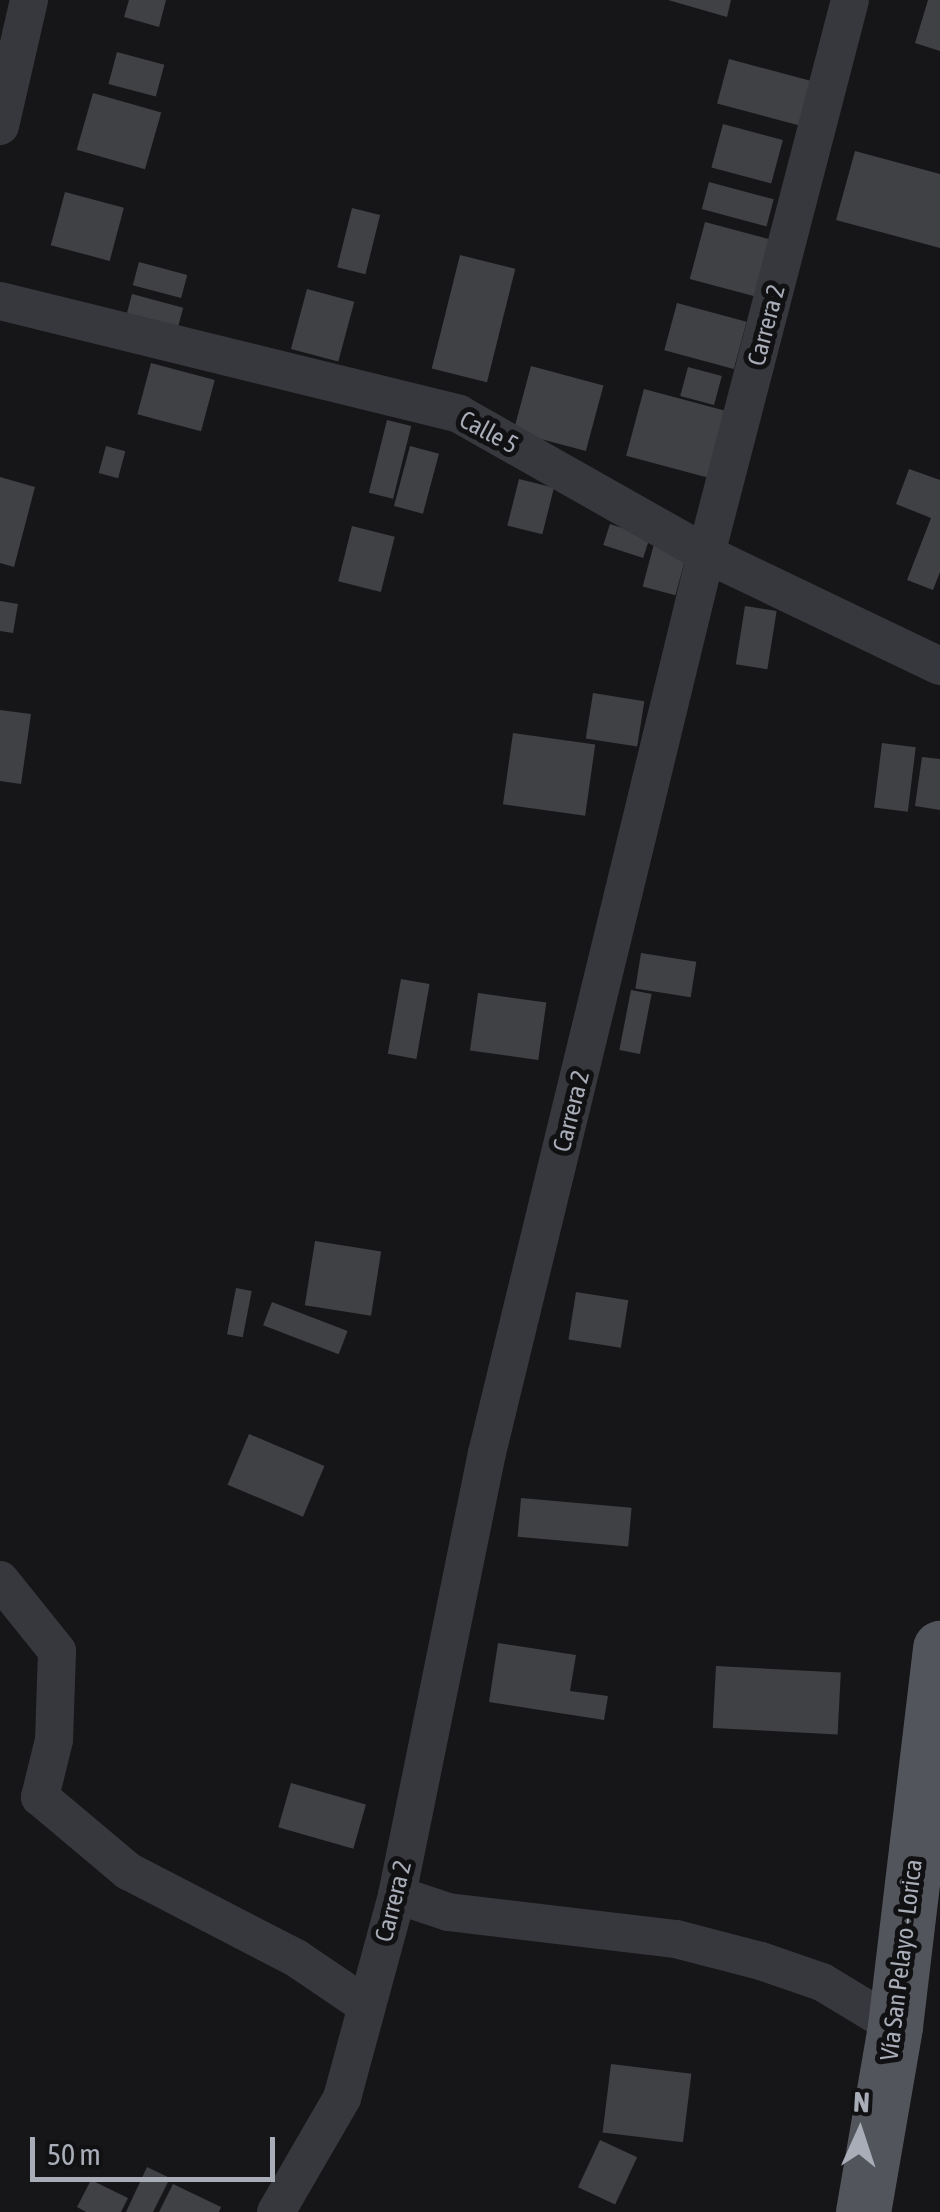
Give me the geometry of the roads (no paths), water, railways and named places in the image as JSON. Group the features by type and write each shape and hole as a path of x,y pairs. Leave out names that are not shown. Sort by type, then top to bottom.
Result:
{"main road":[{"name":"Vía San Pelayo - Lorica","path":"863,2212 895,2026 940,1648"}],"street":[{"path":"0,126 29,0"},
{"name":"Carrera 2","path":"276,2212 342,2098 396,1895 487,1453 706,554 850,0"},
{"name":"Calle 5","path":"0,301 459,414 706,554 940,666"},
{"path":"0,1580 57,1651 54,1740 40,1797 128,1870 296,1958 364,2004"},
{"path":"396,1895 448,1912 676,1940 761,1961 822,1982 895,2026"}]}
